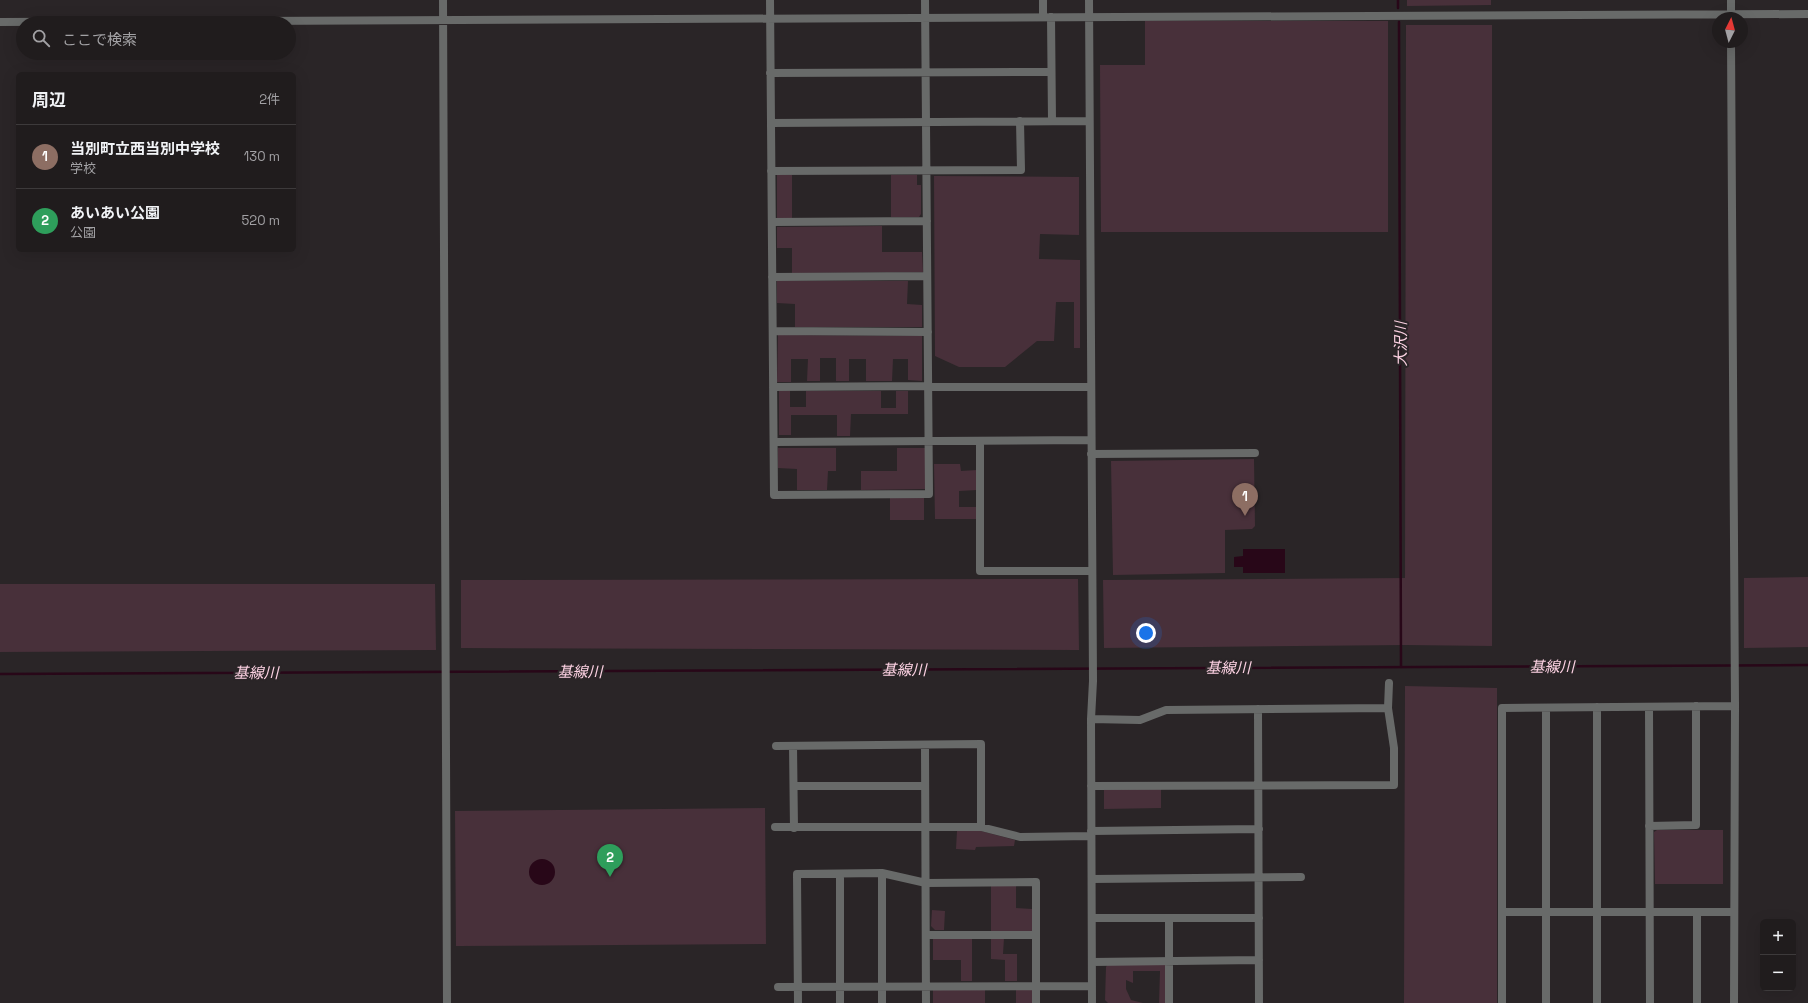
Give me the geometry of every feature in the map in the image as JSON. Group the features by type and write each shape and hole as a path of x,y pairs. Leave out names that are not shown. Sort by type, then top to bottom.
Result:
{"street":[{"path":"443,0 448,1003"},
{"path":"770,0 774,495 929,494 925,0"},
{"path":"1043,0 1047,17 1051,72 1052,121"},
{"path":"1089,0 1090,454 1093,651 1091,719 1092,1003"},
{"path":"1731,0 1731,12"},
{"path":"1748,16 1808,14"},
{"path":"296,20 926,17 1712,16"},
{"path":"0,22 16,22"},
{"path":"1731,48 1735,706 1734,1003"},
{"path":"770,73 1051,72"},
{"path":"771,171 1021,170 1020,121"},
{"path":"771,123 1089,121"},
{"path":"772,222 927,221"},
{"path":"772,277 927,276"},
{"path":"773,331 928,332"},
{"path":"773,387 1090,387"},
{"path":"774,442 1090,440"},
{"path":"980,441 980,571 1091,570"},
{"path":"1090,454 1255,453"},
{"path":"1091,786 1394,785 1394,748 1388,708 1389,684"},
{"path":"1649,826 1696,825 1696,706"},
{"path":"1502,1003 1502,708 1735,706"},
{"path":"1597,707 1598,1003"},
{"path":"1648,707 1650,1003"},
{"path":"1091,719 1140,720 1166,710 1388,708"},
{"path":"1546,708 1546,1003"},
{"path":"1258,709 1259,1003"},
{"path":"776,746 981,744 981,827"},
{"path":"925,745 926,1003"},
{"path":"793,746 794,828"},
{"path":"794,786 925,786"},
{"path":"775,827 981,827 1020,836 1259,829"},
{"path":"882,873 882,1003"},
{"path":"798,1003 798,874 882,873 926,883 1036,882 1036,1003"},
{"path":"840,874 840,1003"},
{"path":"1092,879 1301,877"},
{"path":"1502,912 1734,912"},
{"path":"1697,912 1697,1003"},
{"path":"1092,918 1259,918"},
{"path":"1169,918 1169,1003"},
{"path":"926,935 1036,935"},
{"path":"1092,962 1259,960"},
{"path":"778,987 1092,986"}],"shaded area":[{"path":"1407,0 1491,0 1491,5 1407,6"},
{"path":"1145,21 1388,21 1388,232 1101,232 1100,65 1145,65"},
{"path":"1406,25 1492,25 1492,646 1406,645 1104,648 1103,580 1405,578"},
{"path":"777,175 792,175 792,218 777,218"},
{"path":"891,175 917,175 917,185 921,185 921,214 919,217 891,217"},
{"path":"934,176 1079,177 1079,235 1040,234 1039,259 1080,260 1080,348 1074,348 1074,302 1056,302 1054,341 1037,341 1005,367 959,367 935,356"},
{"path":"882,226 882,252 922,252 923,272 792,273 792,248 777,248 777,227"},
{"path":"777,281 908,281 907,304 922,305 922,327 795,327 795,304 777,303"},
{"path":"778,335 922,336 922,381 908,380 908,359 893,359 892,381 866,381 866,359 849,359 849,381 836,381 836,358 820,358 820,381 807,381 808,359 791,359 791,382 777,382"},
{"path":"779,391 790,391 790,407 806,407 806,391 881,391 881,408 896,408 896,391 908,391 908,414 851,414 850,436 837,436 837,415 791,415 791,435 779,435"},
{"path":"778,448 836,448 836,471 828,471 827,490 797,490 797,469 778,468"},
{"path":"897,448 925,448 925,489 861,490 861,471 897,471"},
{"path":"1254,459 1255,526 1252,529 1225,530 1225,573 1113,575 1111,461"},
{"path":"934,464 960,464 961,471 977,470 977,490 959,491 959,507 977,507 977,519 935,519"},
{"path":"890,498 924,498 924,520 890,520"},
{"path":"1243,549 1285,549 1285,573 1243,573 1243,567 1234,567 1234,557 1243,556"},
{"path":"1808,577 1808,647 1744,648 1744,578"},
{"path":"1078,579 1079,650 461,648 461,580"},
{"path":"0,584 435,584 436,650 0,652"},
{"path":"1405,686 1497,688 1497,1003 1404,1003"},
{"path":"1161,788 1161,808 1104,809 1104,789"},
{"path":"765,808 766,944 456,946 455,811"},
{"path":"1657,830 1723,830 1723,884 1655,884 1654,832"},
{"path":"957,831 981,831 1015,840 1014,846 976,847 975,850 956,849"},
{"path":"542,859 551,863 555,872 551,881 542,885 533,881 529,872 533,863"},
{"path":"991,886 1016,886 1016,908 1032,909 1032,932 991,931"},
{"path":"932,910 945,911 944,930 935,930 931,926"},
{"path":"991,937 1004,938 1003,954 1017,954 1017,981 1005,981 1005,960 991,959"},
{"path":"972,938 972,981 961,981 961,960 933,960 933,939"},
{"path":"1108,964 1167,965 1166,1003 1159,1003 1160,971 1133,971 1133,983 1126,980 1126,989 1131,1000 1143,1003 1108,1003 1105,1000 1106,967"},
{"path":"933,989 985,990 985,1003 933,1003"},
{"path":"1016,990 1033,990 1033,1003 1016,1003"}],"waterway":[{"name":"大沢川","path":"1398,0 1398,8"},
{"name":"大沢川","path":"1399,22 1401,667"},
{"name":"基線川","path":"0,674 1808,665"}],"place":[{"name":"当別町立西当別中学校","path":"1245,516"},
{"name":"あいあい公園","path":"610,877"}]}
